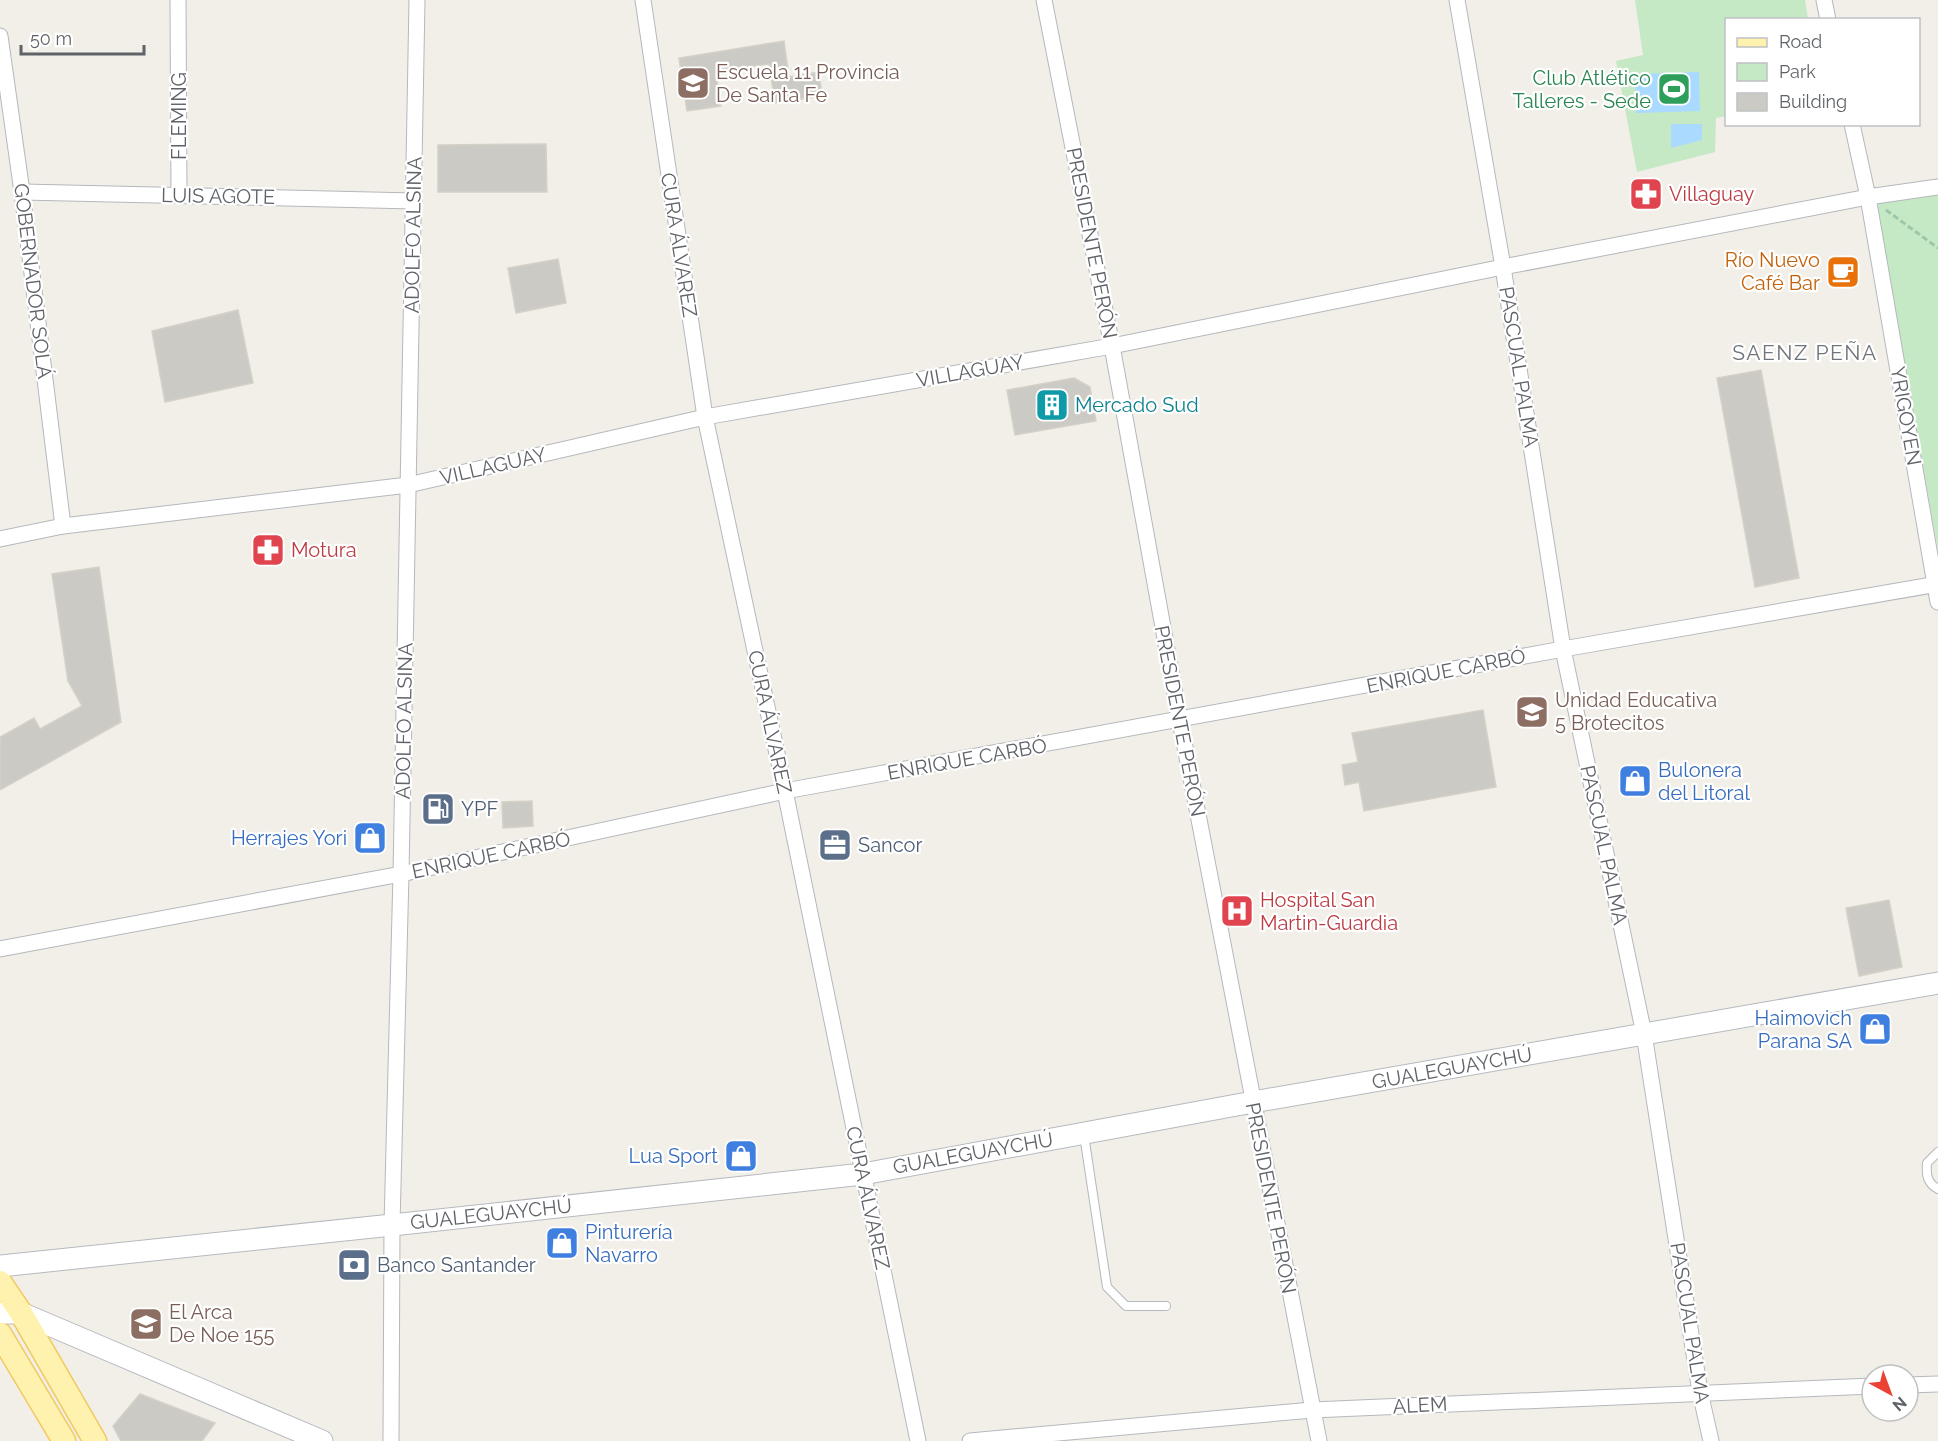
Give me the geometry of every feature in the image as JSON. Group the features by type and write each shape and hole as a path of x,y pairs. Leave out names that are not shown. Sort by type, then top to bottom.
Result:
{"main road":[{"path":"0,1282 10,1313 94,1441"},
{"path":"0,1334 64,1441"}],"street":[{"name":"FLEMING","path":"178,0 179,195"},
{"name":"ADOLFO ALSINA","path":"391,1441 392,1225 401,874 417,0"},
{"name":"CURA ÁLVAREZ","path":"643,0 705,417 785,792 918,1441"},
{"name":"PRESIDENTE PERÓN","path":"1044,0 1112,346 1180,721 1319,1441"},
{"name":"PASCUAL PALMA","path":"1457,0 1503,267 1563,649 1644,1034 1700,1392 1711,1441"},
{"path":"1824,0 1828,18"},
{"name":"GOBERNADOR SOLÁ","path":"0,36 22,192 63,526"},
{"name":"YRIGOYEN","path":"1852,126 1868,197 1938,602"},
{"name":"VILLAGUAY","path":"0,539 63,526 408,485 705,417 1112,346 1503,267 1868,197 1938,187"},
{"name":"LUIS AGOTE","path":"22,192 414,201"},
{"name":"ENRIQUE CARBÓ","path":"0,949 401,874 785,792 1563,649 1936,584"},
{"name":"GUALEGUAYCHÚ","path":"0,1266 863,1174 1253,1102 1938,982"},
{"path":"10,1313 322,1441"},
{"path":"1920,1385 1938,1384"},
{"name":"ALEM","path":"970,1441 1312,1410 1860,1386"}],"lane":[{"path":"1084,1133 1107,1287 1126,1306 1166,1306"},
{"path":"1938,1152 1927,1163 1926,1175 1931,1185 1938,1189"}],"path":[{"path":"1868,197 1938,248"}],"green space":[{"name":"Club Atlético Talleres - Sede","path":"1635,0 1805,0 1808,18 1725,18 1725,116 1716,118 1715,152 1637,172 1616,61 1643,55"},
{"path":"1938,193 1938,550 1875,202"}],"water":[{"path":"1699,72 1700,111 1636,113 1635,74"},
{"path":"1671,124 1702,124 1702,140 1671,148"}],"building":[{"path":"784,41 789,77 819,72 822,96 775,103 769,64 716,72 721,106 687,111 679,58"},
{"path":"546,144 547,192 438,192 438,145"},
{"path":"558,259 566,303 516,313 508,268"},
{"path":"238,310 253,383 165,402 152,331"},
{"path":"1761,370 1799,578 1755,587 1717,378"},
{"name":"Mercado Sud","path":"1074,378 1090,387 1096,421 1015,435 1007,390"},
{"path":"99,567 121,722 0,790 0,737 34,718 40,729 82,706 68,681 52,574"},
{"path":"1483,710 1496,787 1364,811 1359,782 1345,785 1342,765 1358,762 1352,733"},
{"path":"532,801 533,826 503,828 502,802"},
{"path":"1889,900 1902,967 1859,976 1846,908"},
{"path":"140,1394 215,1423 202,1441 121,1441 113,1426"}],"place":[{"name":"Escuela 11 Provincia De Santa Fe","path":"693,83"},
{"name":"Club Atlético Talleres - Sede","path":"1674,89"},
{"name":"Villaguay","path":"1646,194"},
{"name":"Río Nuevo Café Bar","path":"1843,272"},
{"name":"Mercado Sud","path":"1052,405"},
{"name":"Motura","path":"268,550"},
{"name":"Unidad Educativa 5 Brotecitos","path":"1532,712"},
{"name":"Bulonera del Litoral","path":"1635,781"},
{"name":"YPF","path":"438,809"},
{"name":"Herrajes Yori","path":"370,838"},
{"name":"Sancor","path":"835,845"},
{"name":"Hospital San Martin-Guardia","path":"1237,911"},
{"name":"Haimovich Parana SA","path":"1875,1029"},
{"name":"Lua Sport","path":"741,1156"},
{"name":"Pinturería Navarro","path":"562,1243"},
{"name":"Banco Santander","path":"354,1265"},
{"name":"El Arca De Noe 155","path":"146,1324"}],"district":[{"name":"SAENZ PEÑA","path":"1805,352"}]}
